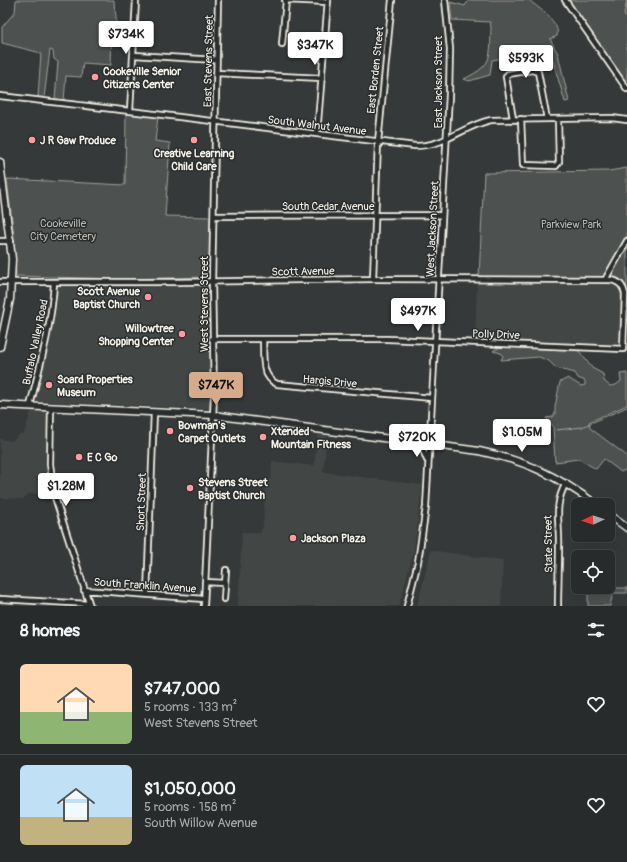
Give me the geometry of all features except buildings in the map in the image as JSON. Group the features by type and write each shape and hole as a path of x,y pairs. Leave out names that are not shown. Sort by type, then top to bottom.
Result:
{"main road":[{"path":"0,162 11,241 12,281 8,311 0,347"},
{"path":"0,405 213,415 479,451 500,456 548,473 566,483 587,498"},
{"path":"615,519 627,528"}],"street":[{"path":"130,111 136,0"},
{"name":"East Stevens Street","path":"216,121 218,0"},
{"path":"282,44 285,0 328,1 317,134"},
{"name":"East Borden Street","path":"373,279 374,215 378,142 392,0"},
{"name":"East Jackson Street","path":"445,0 450,49 447,140"},
{"path":"565,0 627,89"},
{"path":"134,55 216,60"},
{"path":"513,119 506,77 508,74 532,70 538,72 547,119"},
{"path":"216,73 322,78"},
{"name":"South Walnut Avenue","path":"0,96 216,121 378,142 422,146 440,143 482,122 513,119 612,118 627,120"},
{"path":"521,119 523,165 548,166 556,166 559,162 558,119"},
{"name":"West Stevens Street","path":"204,606 213,415 212,281 216,121"},
{"name":"West Jackson Street","path":"407,606 423,535 430,445 447,140"},
{"name":"South Cedar Avenue","path":"214,216 442,215"},
{"path":"0,242 11,241"},
{"path":"605,280 627,241"},
{"name":"Scott Avenue","path":"0,282 373,279 605,280"},
{"name":"Polly Drive","path":"212,339 388,339 623,349 626,294 623,286 618,281 605,280"},
{"name":"Buffalo Valley Road","path":"30,406 49,325 54,282"},
{"name":"Hargis Drive","path":"263,339 265,372 272,382 277,384 432,398"},
{"path":"51,407 50,464 54,494 89,605"},
{"name":"Short Street","path":"147,594 154,412"},
{"path":"417,443 426,455 428,467"},
{"name":"State Street","path":"558,606 559,537 557,509 560,494 566,483"},
{"path":"224,599 226,570"},
{"path":"205,582 225,583"},
{"name":"South Franklin Avenue","path":"84,590 204,599"},
{"name":"South Franklin Avenue","path":"0,599 89,605"}],"shaded area":[{"path":"477,284 619,284 623,292 621,341 616,346 475,339"},
{"name":"Willowtree Shopping Center","path":"58,286 207,286 209,288 210,407 208,409 36,401 35,395 51,335"},
{"path":"31,411 45,411 48,414 49,475 51,493 28,494 23,499 0,498 0,439 12,441 20,434 24,434"},
{"path":"318,434 327,436 323,472 422,485 414,550 399,606 238,606 242,532 260,533 263,526 266,479 271,479 272,461 314,466"},
{"path":"431,550 503,561 501,606 417,606"}],"green space":[{"path":"16,0 114,0 116,22 114,30 112,29 111,65 83,63 81,77 66,76 64,100 55,99 58,62 54,59 53,51 50,50 44,98 38,97 41,53 2,43 2,27 15,12"},
{"path":"469,0 529,0 548,16 556,26 557,36 550,39 558,54 569,101 565,102 550,51 492,60 490,75 469,81 464,79 479,71 486,63 490,54 490,22 452,20 450,2 465,6"},
{"path":"564,0 627,0 627,89"},
{"name":"Cookeville City Cemetery","path":"126,113 158,117 155,141 170,143 165,216 211,217 209,277 120,279 16,276 14,237 7,179 125,185"},
{"name":"Parkview Park","path":"627,168 627,294 622,283 612,277 479,277 484,173 609,171"},
{"path":"500,347 571,349 579,351 592,368 603,374 604,381 610,386 616,385 621,381 620,374 627,373 627,405 589,422 590,428 627,456 627,469 621,472 604,459 596,469 579,459 555,462 553,426 546,418 553,417 555,414 560,382 568,378 581,386 585,385 585,381 578,378 575,373 556,368 549,361 539,357 501,360 503,356 501,353 493,351"},
{"path":"615,588 627,588 627,593 615,593"},
{"path":"588,594 613,594 610,606 588,606"}],"waterway":[{"path":"627,1 624,14 627,22"},
{"path":"557,430 582,427 627,407"}],"place":[{"name":"Cookeville Senior Citizens Center","path":"95,77"},
{"name":"J R Gaw Produce","path":"32,140"},
{"name":"Creative Learning Child Care","path":"194,140"},
{"name":"Scott Avenue Baptist Church","path":"148,297"},
{"name":"Willowtree Shopping Center","path":"182,334"},
{"name":"Soard Properties Museum","path":"49,385"},
{"name":"Bowman's Carpet Outlets","path":"170,431"},
{"name":"Xtended Mountain Fitness","path":"263,437"},
{"name":"E C Go","path":"79,457"},
{"name":"Stevens Street Baptist Church","path":"190,488"},
{"name":"Jackson Plaza","path":"293,538"}]}
